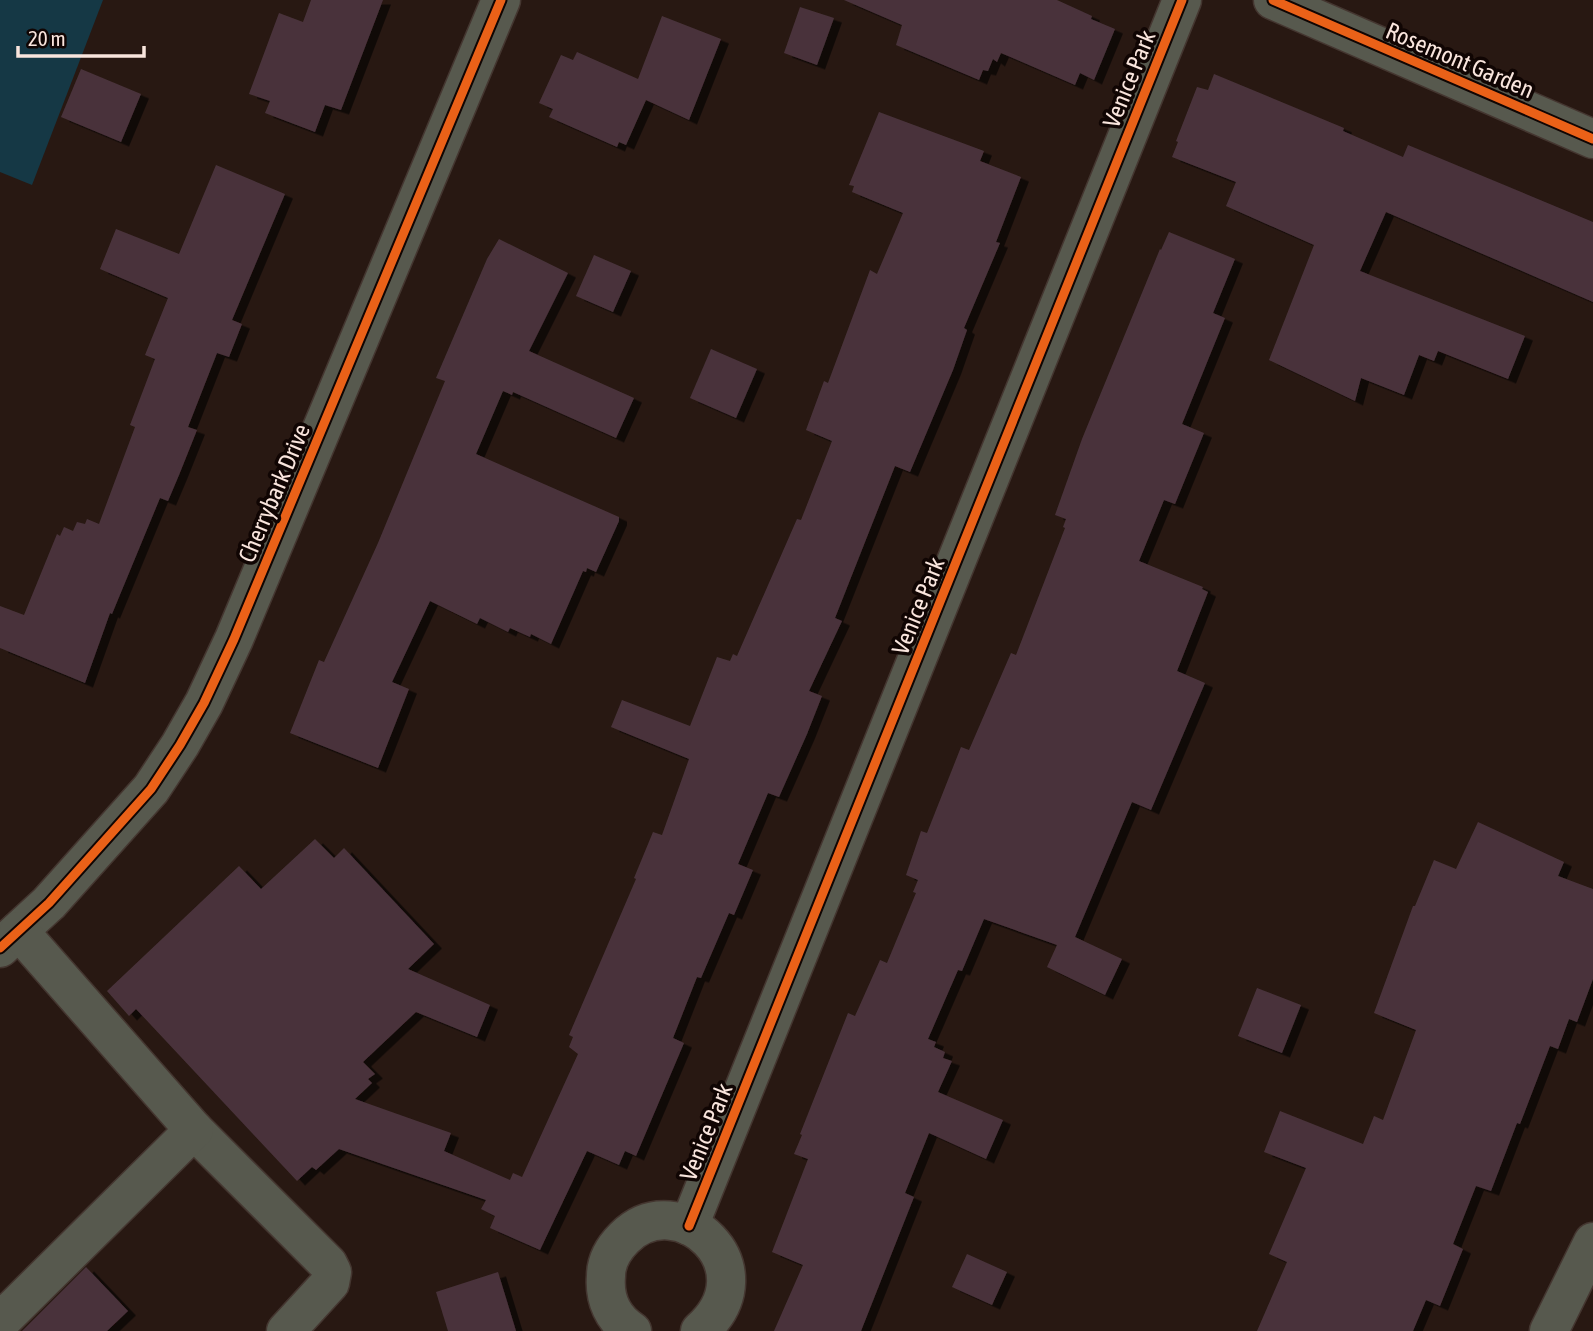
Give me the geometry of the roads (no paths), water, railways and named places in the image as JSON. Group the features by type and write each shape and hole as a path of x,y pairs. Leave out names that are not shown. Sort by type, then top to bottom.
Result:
{"street":[{"name":"Cherrybark Drive","path":"9,940 49,903 151,789 204,703 234,639 500,0"},
{"name":"Venice Park","path":"689,1226 1182,0"},
{"name":"Rosemont Garden","path":"1273,0 1593,139"},
{"path":"9,940 328,1264 332,1272 330,1283 286,1331"},
{"path":"0,1322 194,1130"},
{"path":"632,1331 623,1325 611,1308 605,1288 606,1267 614,1248 629,1233 648,1223 669,1221 689,1226 705,1235 718,1250 725,1267 726,1286 722,1304 712,1320 700,1331"},
{"path":"1549,1331 1593,1242"}],"water":[{"path":"0,0 103,0 32,185 0,172"}]}
